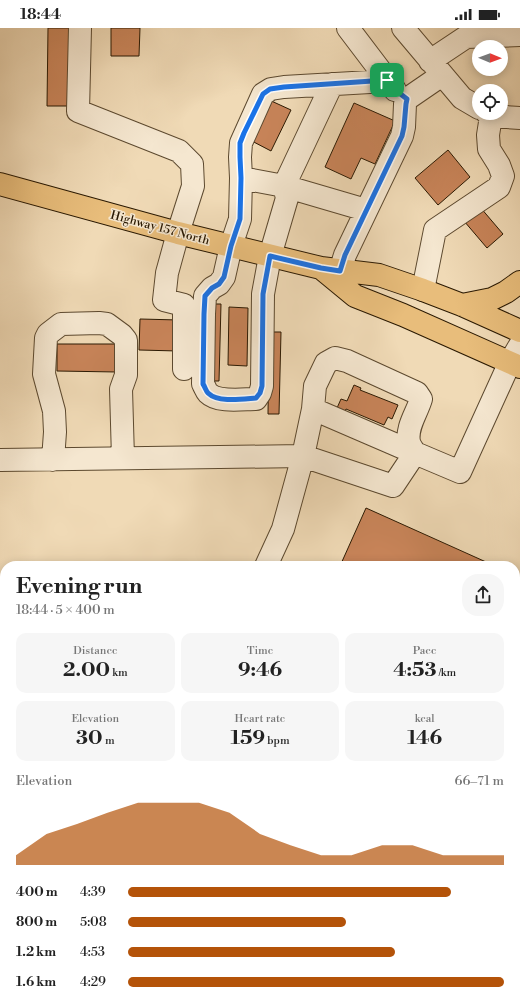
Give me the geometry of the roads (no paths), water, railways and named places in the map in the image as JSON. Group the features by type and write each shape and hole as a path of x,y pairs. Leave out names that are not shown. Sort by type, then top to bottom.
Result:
{"main road":[{"name":"Highway 157 North","path":"0,184 178,233 270,256 330,270 379,276 423,290 462,305 520,331"},
{"name":"Highway 157 North","path":"330,270 355,296 517,358"},
{"path":"462,305 492,299 506,292 520,282"}],"street":[{"path":"80,28 78,111 180,151 192,164 193,186 178,233 168,273 164,300 184,305 184,369"},
{"path":"348,28 394,89 407,99"},
{"path":"403,28 462,98 472,104"},
{"path":"330,270 345,255 402,136 407,99 466,37 520,35"},
{"path":"332,84 284,186 287,198 270,256 263,294 262,386 260,393 256,398 228,400 216,398 208,393 203,384 205,296 212,288 219,284 224,277 231,246 240,219 240,143 263,94 270,89 277,88 332,84 387,80"},
{"path":"508,116 520,118"},
{"path":"423,290 435,230 499,187 502,176 499,165 489,149 487,120"},
{"path":"241,178 284,186 366,210"},
{"path":"53,460 54,411 44,374 46,338 48,334 61,324 107,324 122,335 126,340 126,375 122,389 122,458"},
{"path":"268,561 283,529 303,456 313,409 315,386 326,363 335,358 347,361 417,393 420,399 419,406 408,431 409,442 414,453"},
{"path":"313,409 460,472 517,358"},
{"path":"0,460 303,456 393,486 414,453"}]}
